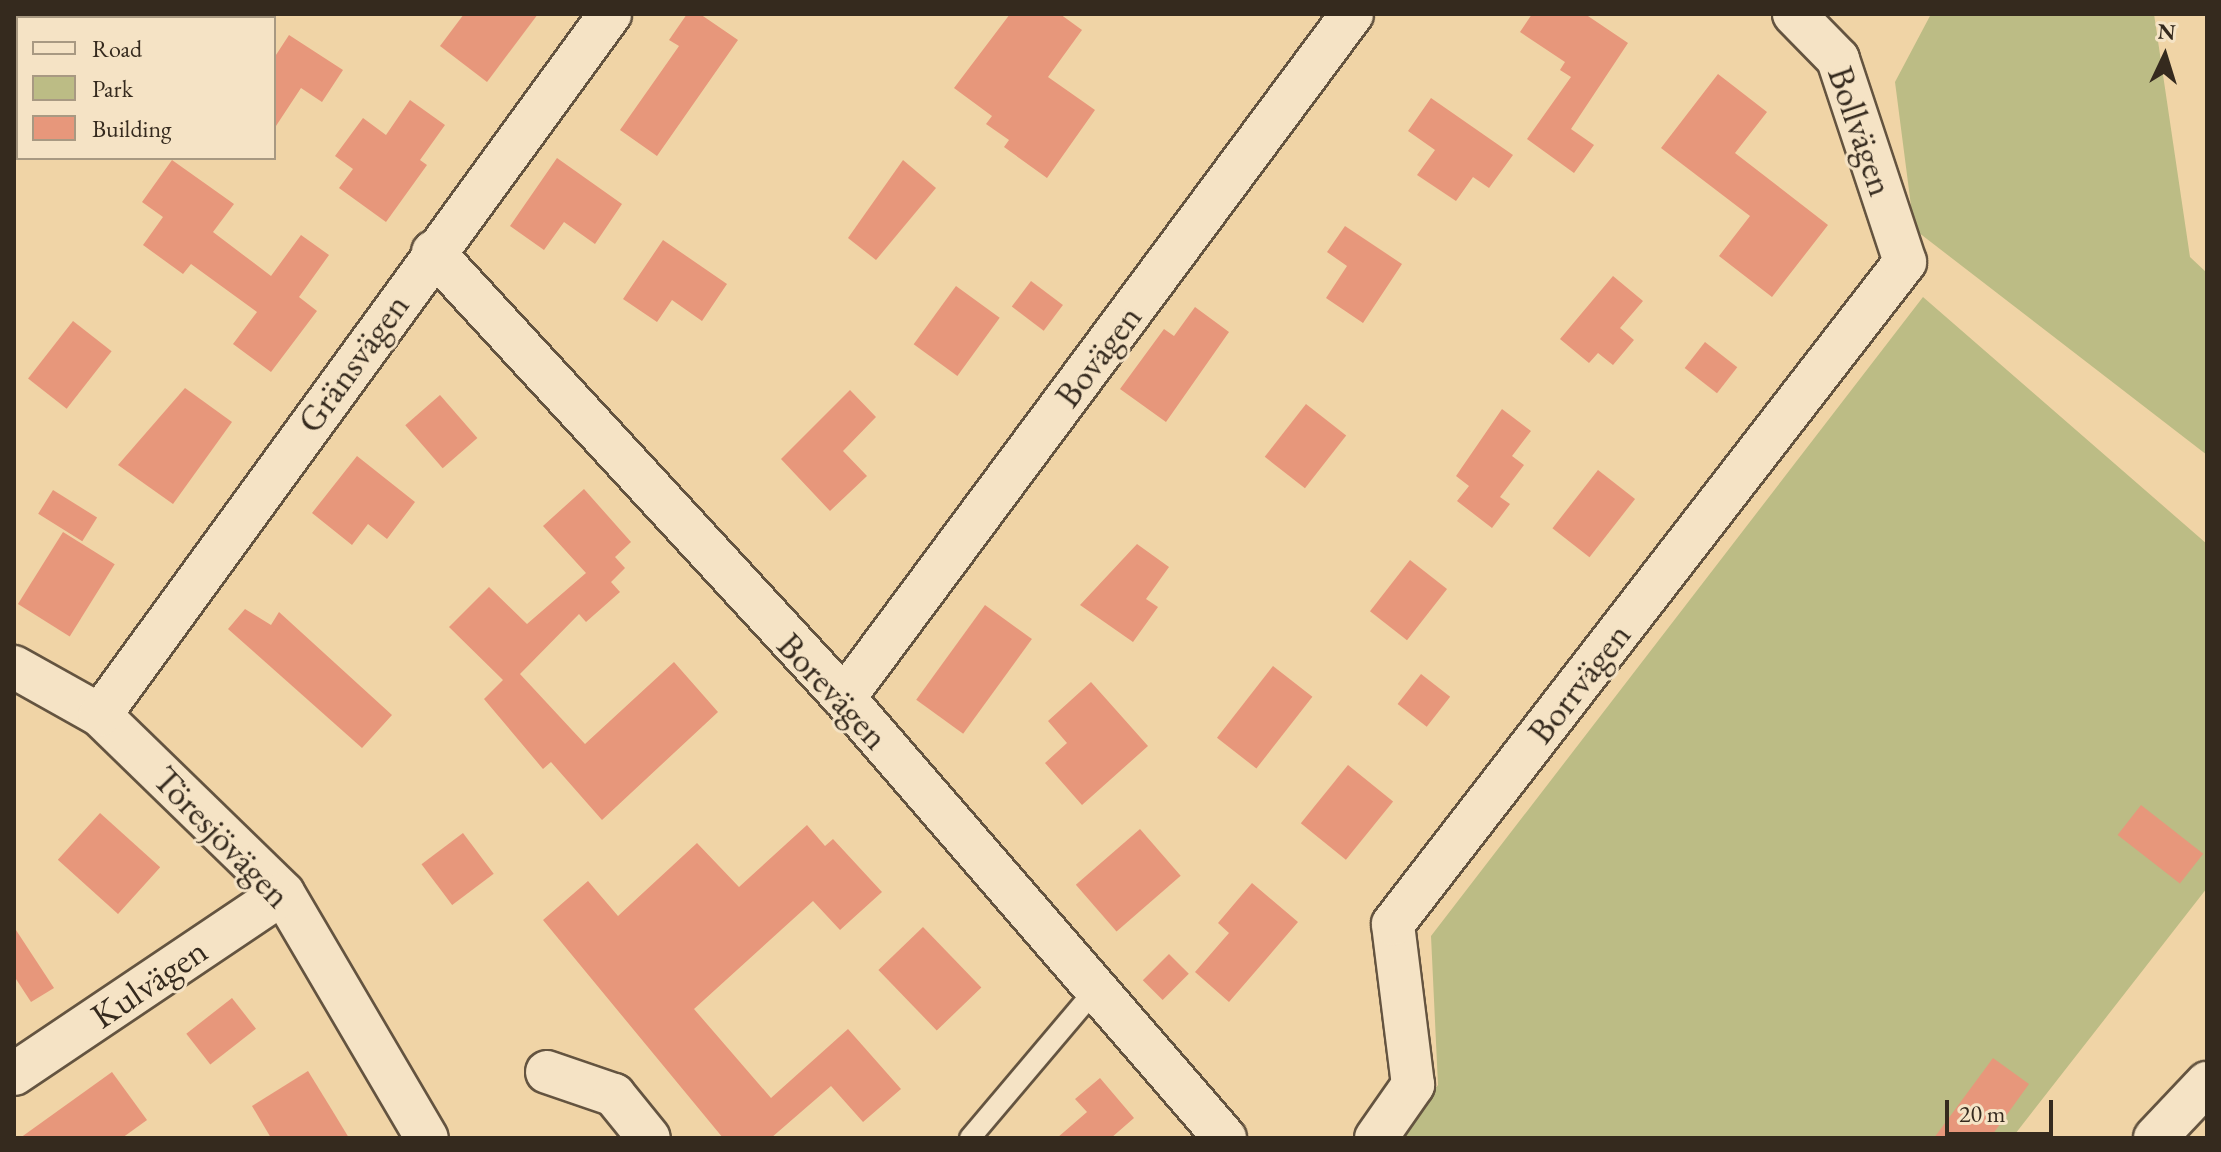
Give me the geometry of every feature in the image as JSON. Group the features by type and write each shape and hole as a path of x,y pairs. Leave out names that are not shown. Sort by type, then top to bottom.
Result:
{"street":[{"name":"Gränsvägen","path":"100,715 433,252 610,14"},
{"name":"Bovägen","path":"844,698 1352,14"},
{"name":"Bollvägen","path":"1794,14 1838,59 1905,262"},
{"name":"Borevägen","path":"433,252 844,698 1225,1138"},
{"name":"Borrvägen","path":"1376,1138 1413,1085 1393,924 1905,262"},
{"name":"Töresjövägen","path":"14,667 100,715 283,893 427,1138"},
{"name":"Kulvägen","path":"14,1074 283,893"},
{"path":"547,1072 614,1095 649,1138"},
{"path":"2155,1138 2207,1083"}],"lane":[{"path":"970,1138 1095,990"}],"green space":[{"path":"1931,14 2154,14 2190,257 2207,273 2207,455 1914,229 1895,82"},
{"path":"1923,297 2207,544 2207,888 2012,1138 1398,1138 1438,1085 1431,936"}],"building":[{"path":"464,14 538,14 487,82 440,46"},
{"path":"687,14 700,14 738,40 657,156 620,130 679,46 669,40"},
{"path":"1010,14 1060,14 1082,30 1048,77 1095,110 1047,178 1004,147 1009,140 986,124 992,116 954,88"},
{"path":"1532,14 1585,14 1628,43 1571,129 1594,145 1574,173 1527,139 1571,77 1560,70 1565,62 1520,32"},
{"path":"289,35 343,70 322,102 301,88 276,126 276,55"},
{"path":"1718,74 1767,112 1735,153 1828,225 1772,297 1719,256 1750,216 1661,148"},
{"path":"1431,98 1513,155 1489,188 1473,177 1456,201 1417,175 1435,150 1408,131"},
{"path":"410,100 445,125 420,160 427,165 386,222 339,188 353,169 335,156 363,118 386,135"},
{"path":"557,158 622,204 595,244 564,222 544,250 510,226"},
{"path":"172,160 234,204 213,232 271,276 301,235 329,255 299,297 317,311 271,372 233,344 257,312 191,264 183,274 143,245 163,217 142,202"},
{"path":"903,160 936,188 876,260 848,238"},
{"path":"1345,226 1402,264 1363,323 1326,298 1347,266 1327,252"},
{"path":"663,240 727,284 702,321 672,300 657,322 623,299"},
{"path":"1613,276 1643,301 1620,328 1634,340 1613,365 1598,353 1589,363 1560,339"},
{"path":"1031,281 1063,305 1044,331 1012,307"},
{"path":"956,286 1000,318 957,376 914,344"},
{"path":"1195,307 1229,332 1166,422 1120,389 1164,329 1174,336"},
{"path":"73,321 112,351 67,409 28,379"},
{"path":"1705,342 1737,367 1717,393 1685,368"},
{"path":"185,388 232,422 173,504 118,465"},
{"path":"850,390 876,417 843,451 867,476 830,511 781,459"},
{"path":"440,395 477,438 443,468 405,425"},
{"path":"1306,404 1346,435 1305,488 1265,457"},
{"path":"1502,409 1531,431 1512,456 1524,465 1500,497 1510,504 1492,528 1457,501 1469,486 1456,476"},
{"path":"357,456 415,502 387,539 368,524 352,545 312,513"},
{"path":"1598,470 1635,499 1589,557 1552,528"},
{"path":"584,489 631,542 615,557 625,568 611,582 620,592 586,622 579,614 520,674 585,744 674,662 718,712 602,820 551,762 543,769 484,699 503,680 449,627 489,587 527,624 586,573 543,526"},
{"path":"53,490 97,518 82,541 38,514"},
{"path":"63,532 115,564 70,636 18,604"},
{"path":"1137,544 1169,567 1146,599 1158,607 1133,642 1080,605"},
{"path":"1410,560 1447,589 1407,640 1370,611"},
{"path":"985,605 1032,639 963,734 916,700"},
{"path":"245,609 271,625 279,612 392,715 362,748 228,629"},
{"path":"1273,666 1312,697 1256,768 1217,738"},
{"path":"1421,674 1450,697 1427,727 1398,704"},
{"path":"1091,682 1148,746 1082,805 1045,763 1067,743 1048,721"},
{"path":"1348,765 1393,802 1346,860 1301,823"},
{"path":"2141,805 2203,854 2180,884 2118,835"},
{"path":"100,813 160,867 118,914 58,860"},
{"path":"807,825 825,846 833,839 882,892 840,930 813,901 694,1009 771,1098 848,1029 901,1089 863,1122 831,1086 771,1138 723,1138 543,920 588,881 618,916 697,843 739,887"},
{"path":"1140,829 1181,876 1117,932 1076,885"},
{"path":"463,833 494,874 452,905 421,864"},
{"path":"1252,883 1298,922 1229,1002 1195,972 1229,933 1218,923"},
{"path":"14,927 54,988 31,1002 14,976"},
{"path":"923,927 981,987 937,1030 878,970"},
{"path":"1169,954 1189,974 1163,1000 1143,980"},
{"path":"232,998 256,1029 210,1064 186,1034"},
{"path":"1993,1058 2029,1084 1990,1138 1934,1138"},
{"path":"308,1071 349,1138 271,1138 252,1106"},
{"path":"112,1072 147,1120 122,1138 20,1138"},
{"path":"1100,1078 1134,1118 1111,1138 1057,1138 1087,1112 1075,1099"}]}
